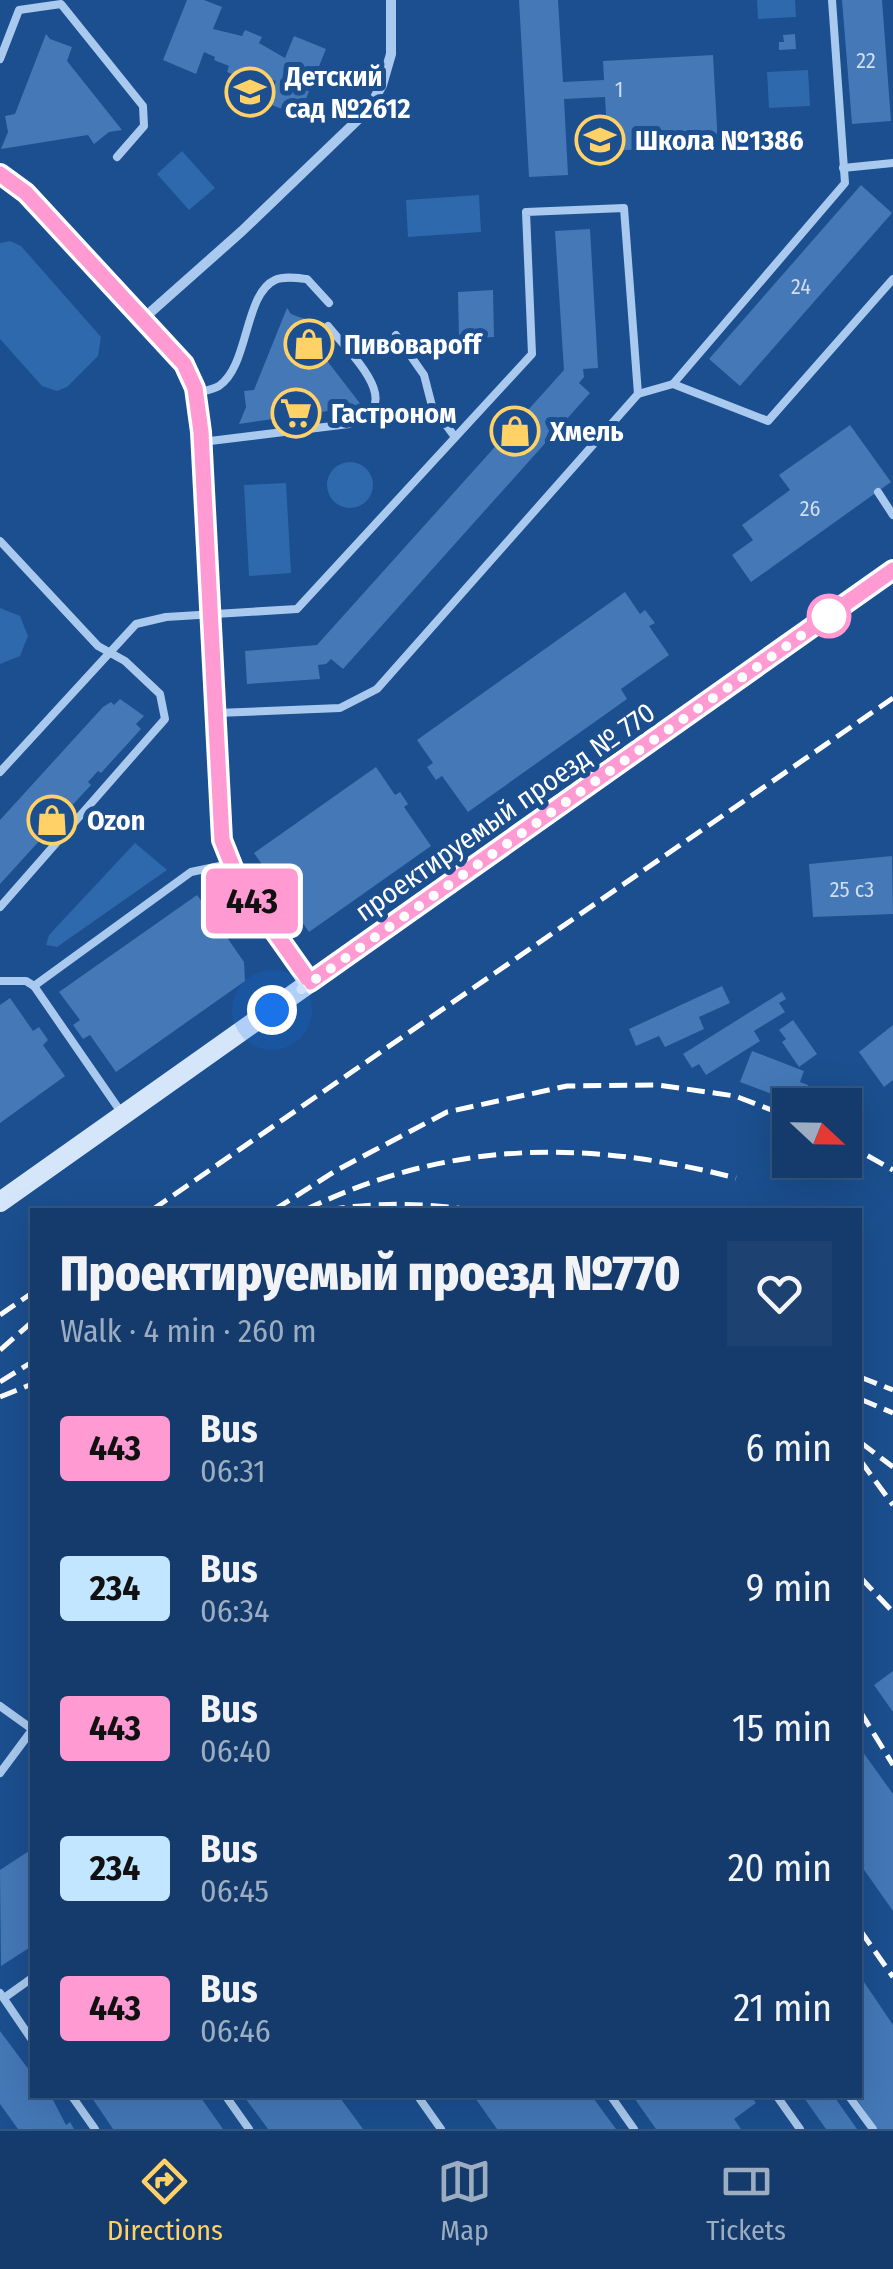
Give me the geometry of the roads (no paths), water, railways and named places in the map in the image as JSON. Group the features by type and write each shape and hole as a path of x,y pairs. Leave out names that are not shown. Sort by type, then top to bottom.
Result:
{"street":[{"path":"144,318 368,110 382,84 391,54 392,0"},
{"path":"0,174 26,193 144,318 184,364 196,393 202,442 222,840 229,864 310,982"},
{"name":"проектируемый проезд № 770","path":"0,1202 893,570"}],"lane":[{"path":"216,713 340,708 376,689 638,394 673,384 844,183 832,0"},
{"path":"0,58 18,10 60,4 142,106 144,126 117,157"},
{"path":"843,168 893,163"},
{"path":"0,772 127,631 146,620 297,609 532,354 526,212 624,208 638,394"},
{"path":"196,393 224,382 237,359 260,296 271,282 279,278 307,278 329,304"},
{"path":"673,384 768,421 893,278"},
{"path":"202,442 368,419 375,408 376,387 328,326"},
{"path":"396,335 424,375 432,406 455,438"},
{"path":"878,492 893,516"},
{"path":"0,540 98,646 125,661 160,694 165,719 0,907"},
{"path":"34,986 191,872 229,864"},
{"path":"0,981 26,981 34,986 122,1115"},
{"path":"0,1706 30,1728"},
{"path":"0,1773 30,1733"},
{"path":"30,1979 2,1995 30,2037"},
{"path":"73,2098 95,2129"},
{"path":"228,2098 249,2129"},
{"path":"419,2098 442,2129"},
{"path":"612,2098 634,2129"},
{"path":"778,2098 800,2129"},
{"path":"850,2098 872,2129"}],"railway":[{"path":"155,1208 893,698"},
{"path":"277,1208 337,1170 447,1112 567,1086 658,1085 735,1096 772,1110"},
{"path":"310,1208 412,1170 518,1153 625,1157 736,1178"},
{"path":"862,1153 893,1170"},
{"path":"346,1208 400,1204 454,1208"},
{"path":"0,1315 30,1294"},
{"path":"0,1350 30,1324"},
{"path":"0,1382 30,1363"},
{"path":"862,1378 893,1390"},
{"path":"0,1397 30,1385"},
{"path":"862,1400 893,1413"},
{"path":"862,1444 893,1467"},
{"path":"862,1463 893,1505"},
{"path":"862,1579 893,1612"},
{"path":"862,1714 893,1765"},
{"path":"862,1933 893,1977"}],"place":[{"name":"Детский сад №2612","path":"250,92"},
{"name":"Школа №1386","path":"600,140"},
{"name":"Пивовароff","path":"309,344"},
{"name":"Гастроном","path":"296,413"},
{"name":"Хмель","path":"515,431"},
{"name":"Ozon","path":"52,820"}]}
